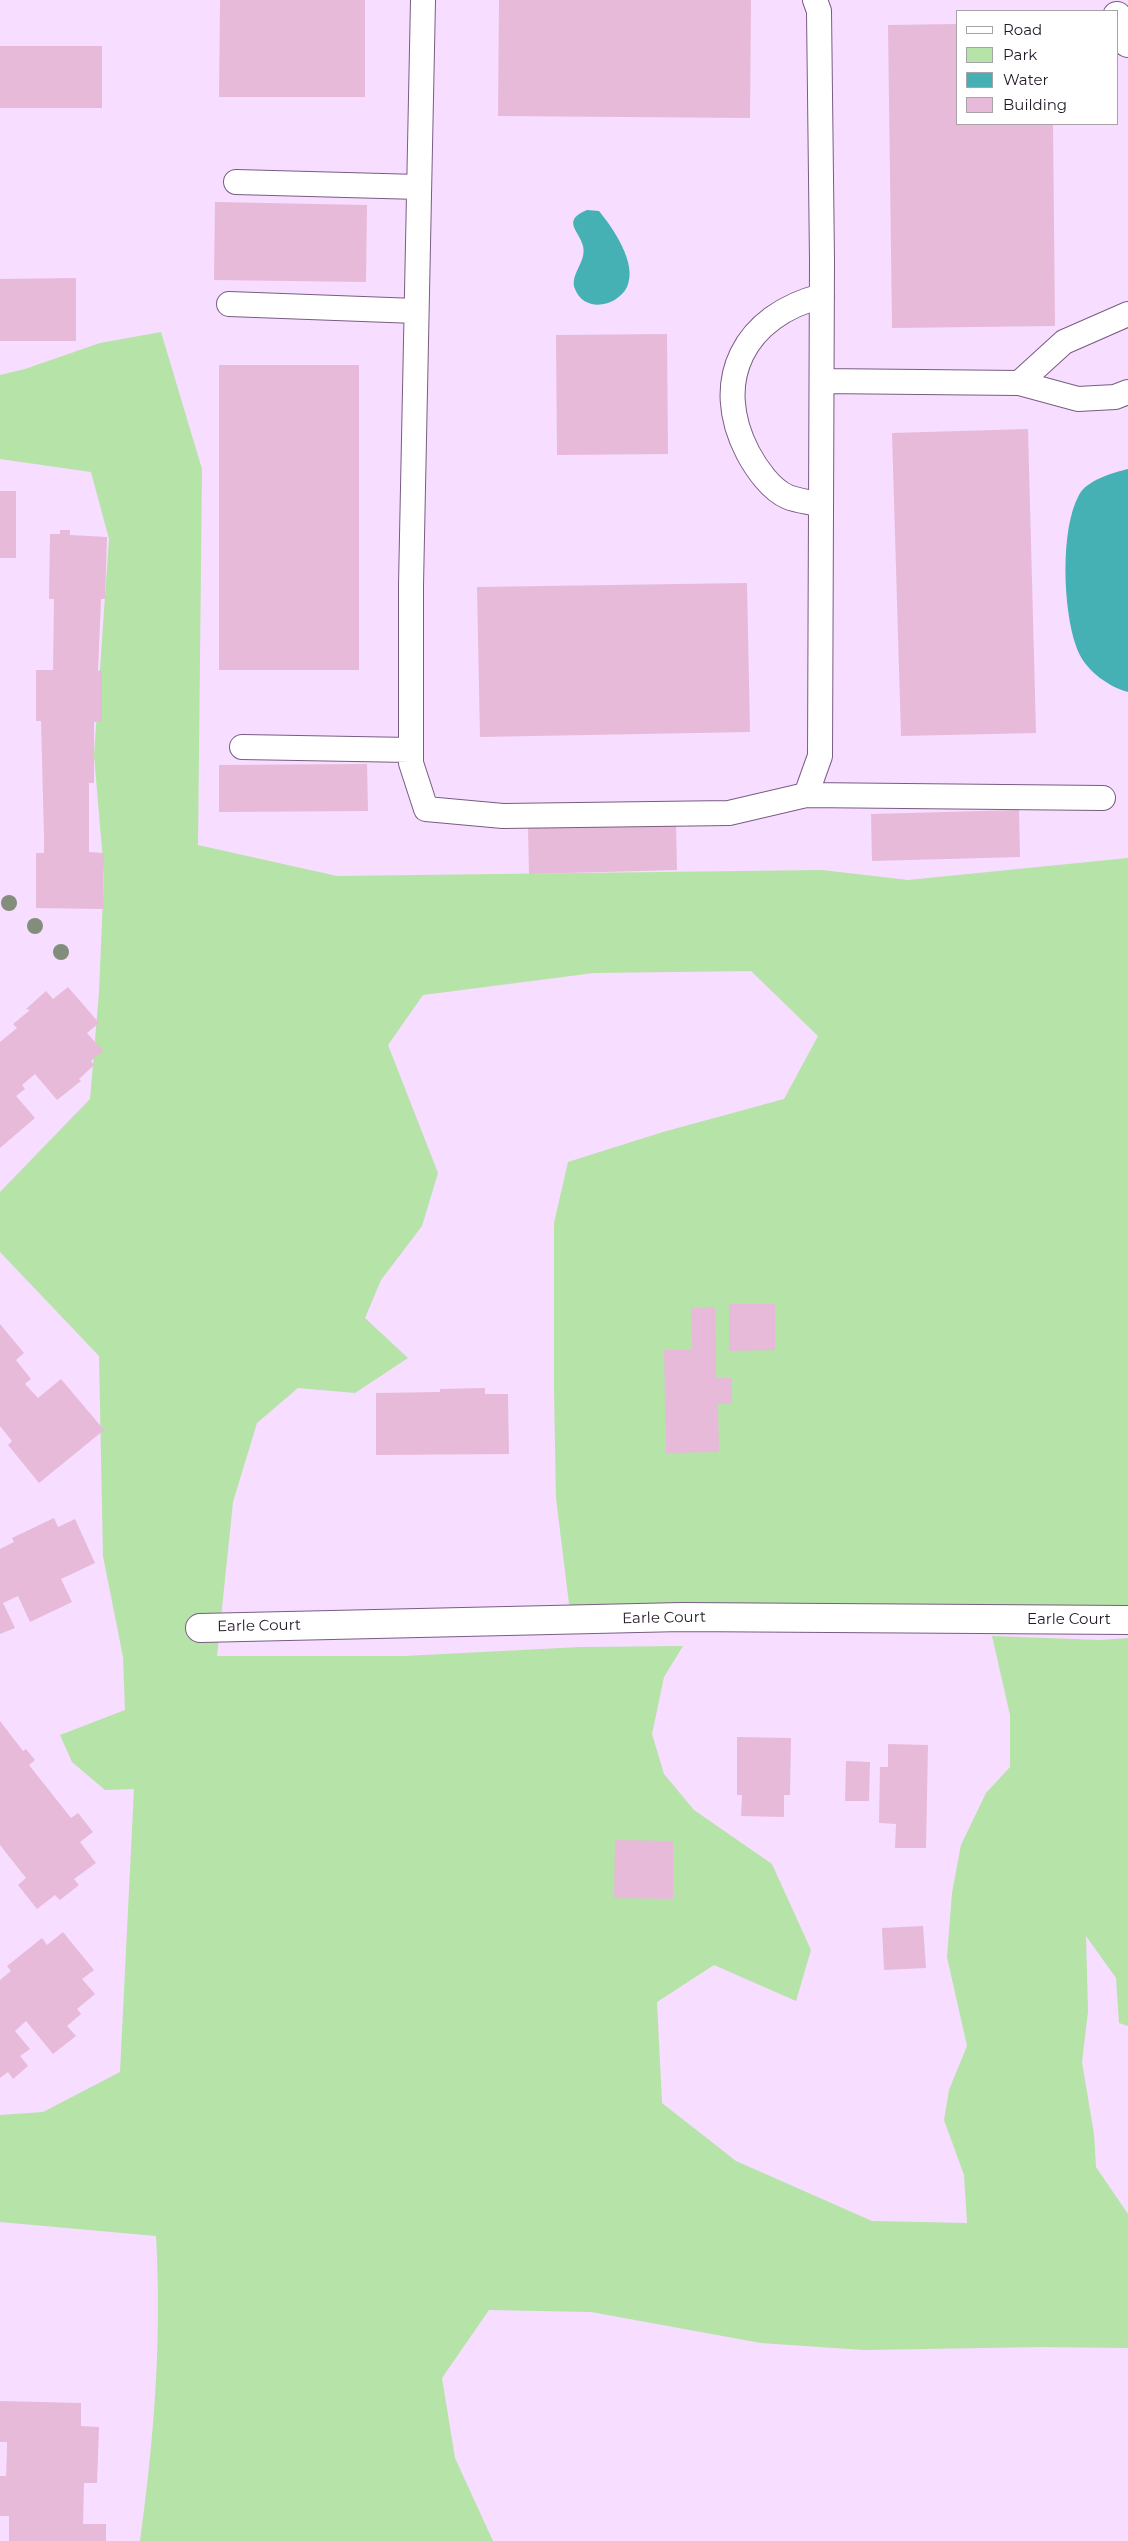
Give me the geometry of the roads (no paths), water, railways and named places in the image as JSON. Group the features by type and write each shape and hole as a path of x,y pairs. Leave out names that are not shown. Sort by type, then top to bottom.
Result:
{"street":[{"path":"1118,18 1128,43"},
{"name":"Earle Court","path":"200,1628 682,1618 1128,1620"}],"lane":[{"path":"423,0 410,586 410,762 426,809 503,816 728,813 806,796 1103,798"},
{"path":"806,796 820,756 822,296 819,10 815,0"},
{"path":"236,182 419,187"},
{"path":"821,505 786,497 758,472 741,440 734,410 733,376 746,344 775,314 800,301 822,296"},
{"path":"230,304 416,312"},
{"path":"1018,384 1064,342 1128,314"},
{"path":"822,382 1018,384 1078,399 1115,397 1128,392"},
{"path":"242,747 410,750"}],"water":[{"path":"587,210 599,211 605,218 617,236 627,257 630,278 627,287 622,294 609,303 593,304 586,302 579,297 575,289 574,279 584,252 573,222 579,214"},
{"path":"1128,469 1128,692 1104,681 1096,675 1079,654 1068,612 1066,548 1073,510 1079,495 1094,481"}]}
